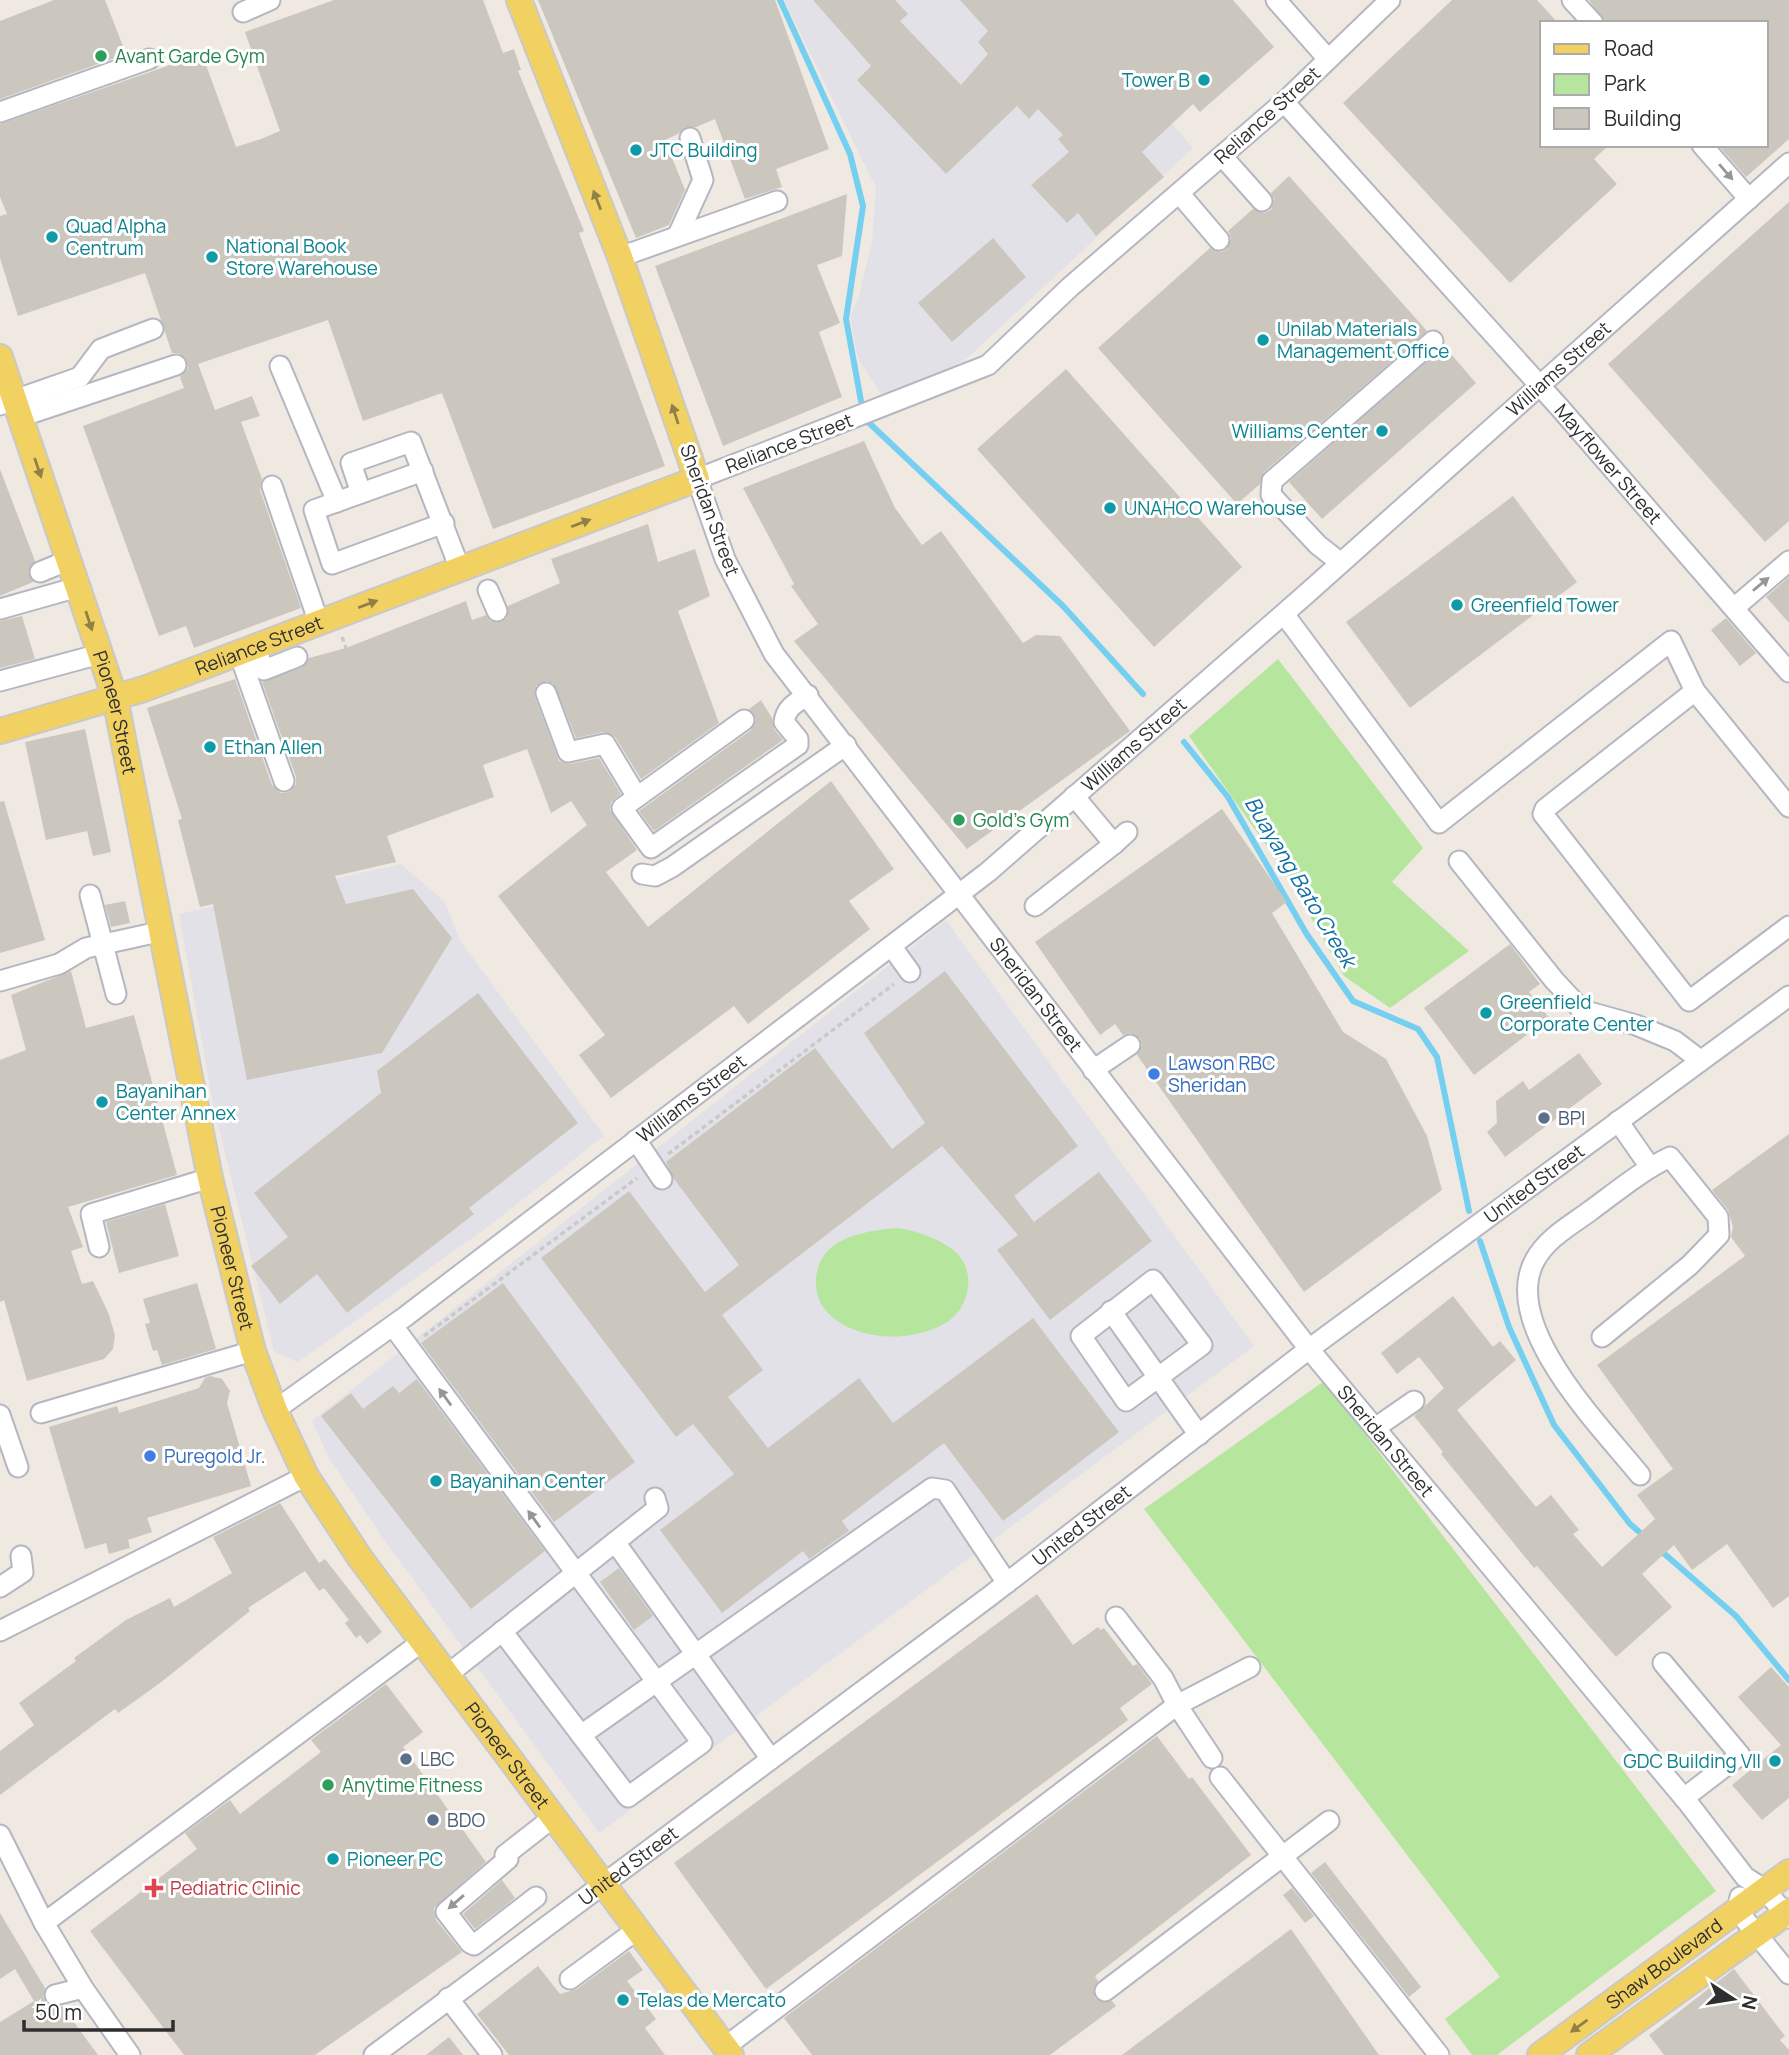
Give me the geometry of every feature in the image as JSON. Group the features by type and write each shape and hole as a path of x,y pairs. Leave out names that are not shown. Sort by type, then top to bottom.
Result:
{"main road":[{"name":"Sheridan Street","path":"519,0 544,40 697,479"},
{"name":"Pioneer Street","path":"0,357 10,403 69,561 115,698 210,1178 253,1351 275,1410 306,1476 360,1558 605,1882 728,2051"},
{"name":"Reliance Street","path":"0,731 115,698 697,479"},
{"name":"Shaw Boulevard","path":"1540,2055 1737,1910 1755,1883 1789,1871"},
{"name":"Shaw Boulevard","path":"1589,2055 1788,1914"}],"street":[{"path":"243,12 270,0"},
{"path":"1276,0 1328,59"},
{"name":"Reliance Street","path":"697,479 988,365 1070,287 1284,102 1390,0"},
{"path":"1572,0 1591,21"},
{"path":"0,112 149,59"},
{"name":"Mayflower Street","path":"1284,102 1789,672"},
{"path":"678,235 703,180 690,138"},
{"path":"1704,147 1749,199"},
{"path":"1222,156 1262,201"},
{"name":"Williams Street","path":"275,1410 393,1326 958,895 1341,564 1789,163"},
{"path":"1179,193 1219,240"},
{"path":"620,257 777,201"},
{"path":"10,403 80,377 101,349 153,329"},
{"path":"1341,564 1318,545 1271,495 1272,481 1433,341"},
{"path":"10,403 176,365"},
{"path":"280,366 337,502"},
{"path":"361,493 351,463 411,442 460,569"},
{"path":"423,471 314,510 332,564 444,523"},
{"name":"Sheridan Street","path":"697,479 725,559 774,654 846,744 958,895 1309,1349 1755,1883 1788,1914"},
{"path":"272,486 319,623"},
{"path":"40,572 69,561"},
{"path":"1734,608 1789,561"},
{"path":"0,609 78,587"},
{"path":"1284,614 1439,823 1671,640 1695,691 1789,807"},
{"path":"247,650 264,670 297,657"},
{"path":"247,650 284,781"},
{"path":"0,681 100,654"},
{"path":"1695,691 1543,812 1690,1001 1789,926"},
{"path":"546,692 568,752 605,744 636,797"},
{"path":"744,720 622,807 651,848 799,745 798,739 784,722 785,716 789,709 808,695"},
{"path":"642,874 655,876 672,867 846,744"},
{"path":"1035,906 1121,838 1074,796"},
{"path":"1459,861 1554,980 1582,1010 1636,1025 1675,1041 1700,1060"},
{"path":"90,895 116,994"},
{"path":"0,981 59,964 86,948 163,931"},
{"path":"892,947 910,972"},
{"name":"United Street","path":"374,2055 1007,1583 1309,1349 1789,996"},
{"path":"1093,1070 1130,1045"},
{"path":"1618,1121 1650,1167"},
{"path":"636,1140 658,1172"},
{"path":"1602,1337 1690,1265 1719,1235 1718,1217 1670,1157 1650,1167 1553,1238 1535,1259 1528,1278 1529,1304 1538,1337 1559,1373 1640,1475"},
{"path":"99,1247 90,1214 210,1178"},
{"path":"1153,1280 1202,1345 1159,1377 1126,1401 1081,1337 1153,1280"},
{"path":"1111,1311 1199,1435"},
{"path":"393,1326 702,1743 628,1797 502,1631"},
{"path":"41,1413 253,1351"},
{"path":"1376,1428 1414,1401"},
{"path":"0,1415 18,1466"},
{"path":"0,1630 306,1476"},
{"path":"582,1735 932,1488 945,1490 1007,1583"},
{"path":"447,1675 658,1508 655,1498"},
{"path":"615,1542 771,1759"},
{"path":"0,1587 23,1572 21,1556"},
{"path":"1116,1617 1163,1678 1212,1759"},
{"path":"44,1923 423,1642"},
{"path":"1663,1663 1740,1755 1684,1798"},
{"path":"728,2051 1177,1705 1251,1667"},
{"path":"1220,1777 1439,2055"},
{"path":"536,1897 474,1945 446,1912 555,1816"},
{"path":"1105,1991 1329,1821"},
{"path":"1,1840 44,1923 83,1988 130,2055"},
{"path":"1737,1910 1755,1936 1789,1975"},
{"path":"570,1979 638,1929"},
{"path":"55,1995 83,1988"},
{"path":"449,1998 492,2055"}],"path":[{"path":"343,637 346,648"},
{"path":"409,1348 658,1172 910,972"}],"shaded area":[{"path":"784,0 1065,0 1193,148 964,361 886,401 858,359 850,316 859,296 872,242 876,188"},
{"path":"401,864 444,901 461,942 604,1136 489,1226 298,1362 274,1352 213,1104 179,914"},
{"path":"946,920 1254,1346 599,1833 387,1544 329,1458 312,1421"}],"green space":[{"path":"1278,659 1423,848 1392,882 1469,951 1390,1008 1344,976 1285,872 1189,736"},
{"path":"899,1228 937,1240 959,1255 968,1276 968,1288 960,1309 942,1325 914,1335 867,1334 839,1322 827,1312 817,1291 818,1268 824,1256 844,1239 872,1231"},
{"path":"1324,1381 1716,1891 1497,2055 1472,2055 1445,2019 1500,1977 1144,1509"}],"building":[{"path":"54,0 105,0 126,54 0,99 0,21"},
{"path":"334,0 483,0 503,53 514,49 521,70 518,71 584,231 579,233 665,466 493,529 442,393 363,421 328,320 198,364 215,410 252,396 260,416 241,422 262,479 260,490 301,608 194,648 186,626 159,636 83,426 184,388 180,377 188,368 187,361 179,353 172,353 145,273 18,316 0,258 0,216 7,214 0,197 0,124 202,54 236,147 261,139 280,131 245,32"},
{"path":"538,0 775,0 829,149 776,169 782,187 745,199 715,119 696,127 686,127 665,140 685,190 669,225 636,238"},
{"path":"813,0 895,0 908,14 900,21 961,85 988,54 978,42 988,31 960,0 1233,0 1274,47 1200,112 1193,104 1142,152 1164,177 1096,236 1078,213 1067,223 1031,185 1069,152 1058,139 1063,135 1038,109 1029,119 1017,106 946,174 857,80 871,66"},
{"path":"1452,0 1537,0 1556,21 1540,21 1540,147 1607,147 1594,159 1617,184 1510,283 1343,103"},
{"path":"1589,0 1789,0 1789,139 1746,177 1720,147 1768,147 1768,21 1604,21"},
{"name":"Unilab Materials Management Office","path":"1289,176 1427,331 1264,472 1260,484 1237,504 1098,348 1210,248 1221,252 1227,249 1231,238 1228,231 1253,209 1264,213 1271,210 1274,199 1271,193"},
{"path":"847,194 842,256 817,265 840,323 819,332 842,397 723,446 655,266"},
{"path":"1789,202 1789,521 1765,542 1608,364"},
{"path":"993,238 1026,277 952,342 918,303"},
{"name":"Williams Center","path":"1444,346 1476,383 1322,519 1289,482"},
{"name":"UNAHCO Warehouse","path":"1066,369 1242,567 1154,647 977,449"},
{"path":"864,441 895,508 922,545 941,531 1023,643 1036,635 1060,636 1130,731 967,849 794,641 818,624 791,586 794,584 743,488"},
{"path":"0,469 35,561 28,571 33,582 0,596"},
{"name":"Greenfield Tower","path":"1513,496 1577,582 1410,708 1346,622"},
{"path":"648,524 658,562 695,549 710,596 678,611 719,723 641,779 615,737 603,732 576,738 554,684 547,681 536,686 535,697 559,761 570,764 599,758 621,794 611,802 610,810 637,850 606,872 648,927 831,781 894,869 849,901 870,929 748,1024 734,1006 611,1098 579,1055 605,1035 498,896 587,825 571,801 551,813 527,749 483,765 494,797 387,836 396,862 335,876 346,904 413,889 452,938 382,1053 247,1080 213,904 200,907 178,820 182,819 147,708 235,679 272,785 281,793 289,792 296,784 296,777 262,682 301,668 309,658 346,648 466,601 472,620 486,615 490,621 501,622 507,618 508,606 560,583 551,559"},
{"path":"1789,577 1789,623 1766,597"},
{"path":"22,616 35,659 0,668 0,621"},
{"path":"1726,618 1756,653 1740,666 1711,630"},
{"path":"761,700 772,718 774,729 783,740 654,831 639,811 751,730 756,719 749,709"},
{"path":"85,729 111,852 93,856 87,831 46,840 25,742"},
{"path":"4,801 45,940 0,953 0,802"},
{"path":"1222,809 1287,902 1272,913 1343,1032 1386,1059 1427,1136 1442,1190 1304,1292 1137,1055 1142,1045 1140,1038 1130,1033 1123,1035 1115,1024 1100,1035 1035,942"},
{"path":"125,901 130,923 111,927 105,905"},
{"name":"Greenfield Corporate Center","path":"1510,944 1540,984 1529,992 1549,1018 1474,1075 1424,1008"},
{"path":"71,971 86,1028 134,1015 177,1175 68,1207 83,1247 71,1251 82,1284 93,1281 108,1312 115,1335 113,1349 104,1359 27,1381 4,1300 0,1302 0,1060 26,1050 11,995"},
{"path":"945,971 1078,1146 1014,1196 1034,1222 1099,1172 1152,1241 1050,1320 997,1250 1018,1235 942,1146 722,1315 763,1370 728,1397 768,1448 859,1378 893,1423 1033,1318 1119,1432 1003,1521 944,1443 842,1521 849,1531 809,1559 803,1551 722,1613 660,1530 734,1474 693,1424 676,1437 541,1258 629,1191 705,1292 739,1265 674,1179 666,1162 815,1048 892,1149 925,1123 864,1033"},
{"path":"478,993 578,1123 469,1208 474,1214 347,1313 317,1274 280,1304 251,1266 288,1237 254,1193 381,1093 377,1071"},
{"path":"1579,1053 1602,1084 1505,1157 1487,1132 1497,1123 1496,1101 1523,1081 1529,1090"},
{"path":"1789,1134 1789,1596 1773,1608 1727,1544 1692,1570 1674,1545 1642,1574 1672,1607 1616,1657 1537,1566 1534,1568 1441,1454 1443,1452 1414,1416 1444,1388 1419,1357 1397,1374 1381,1353 1453,1296 1493,1347 1500,1341 1516,1360 1457,1410 1536,1507 1551,1495 1579,1530 1573,1534 1602,1567 1655,1519 1637,1495 1673,1469 1597,1365 1745,1256 1731,1237 1733,1227 1728,1210 1712,1190"},
{"path":"165,1204 179,1256 119,1273 106,1222"},
{"path":"197,1283 216,1349 162,1365 157,1350 153,1351 145,1324 150,1323 143,1299"},
{"path":"503,1283 635,1462 554,1522 421,1343"},
{"name":"Puregold Jr.","path":"210,1376 222,1379 230,1391 227,1403 251,1486 147,1518 152,1532 128,1540 130,1548 109,1554 106,1543 85,1549 49,1427 117,1406 119,1413 199,1388 205,1378"},
{"name":"Bayanihan Center","path":"417,1379 545,1551 471,1609 321,1416 351,1393 363,1409 393,1386 399,1393"},
{"path":"280,1503 319,1563 325,1559 382,1632 367,1644 360,1635 356,1638 345,1623 349,1620 324,1588 319,1591 305,1571 248,1608 250,1611 160,1683 118,1713 115,1709 0,1795 0,1751 34,1725 19,1703 126,1620 170,1598 174,1607 232,1573 213,1537"},
{"path":"619,1568 653,1616 634,1630 600,1582"},
{"path":"1037,1594 1073,1645 1098,1627 1101,1630 1104,1628 1133,1666 1137,1664 1152,1684 1120,1708 1128,1720 766,1989 674,1863"},
{"path":"1771,1667 1789,1687 1789,1798 1762,1820 1732,1785 1781,1745 1738,1697"},
{"name":"Pioneer PC","path":"386,1684 423,1732 403,1747 486,1862 434,1908 436,1920 462,1952 315,2055 184,2055 90,1931 197,1849 185,1833 230,1800 240,1814 321,1752 311,1740"},
{"path":"1157,1736 1251,1855 1095,1976 1098,1981 1094,1987 1095,1998 1101,2002 1112,2001 1116,2006 1050,2055 812,2055 784,2018"},
{"path":"1325,1862 1421,1987 1409,1997 1311,1873"},
{"path":"502,1880 515,1898 475,1929 463,1914"},
{"path":"1292,1888 1314,1916 1305,1923 1283,1895"},
{"path":"0,1913 45,1988 43,1997 46,2003 52,2007 62,2006 98,2055 0,2055 0,2022 34,2001 15,1969 0,1979"},
{"path":"1291,1929 1379,2055 1122,2055"},
{"path":"629,1951 643,1970 627,1981 656,2019 645,2028 665,2055 509,2055 477,2014 538,1966 560,1994 577,1989"},
{"path":"1734,1969 1785,2036 1780,2040 1789,2050 1789,2055 1664,2055 1649,2035"},
{"path":"449,2037 463,2055 426,2055"}],"waterway":[{"name":"Buayang Bato Creek","path":"780,0 850,154 863,206 846,319 861,401"},
{"name":"Buayang Bato Creek","path":"867,421 1063,606 1143,694"},
{"name":"Buayang Bato Creek","path":"1184,742 1228,797 1306,933 1353,1001 1418,1029 1437,1057 1469,1211"},
{"name":"Buayang Bato Creek","path":"1480,1241 1509,1327 1554,1425 1630,1524 1644,1536"},
{"name":"Buayang Bato Creek","path":"1660,1550 1736,1616 1789,1680"}],"place":[{"name":"Avant Garde Gym","path":"101,56"},
{"name":"Tower B","path":"1204,80"},
{"name":"JTC Building","path":"636,150"},
{"name":"Quad Alpha Centrum","path":"52,237"},
{"name":"National Book Store Warehouse","path":"212,257"},
{"name":"Unilab Materials Management Office","path":"1263,340"},
{"name":"Williams Center","path":"1382,431"},
{"name":"UNAHCO Warehouse","path":"1110,508"},
{"name":"Greenfield Tower","path":"1457,605"},
{"name":"Ethan Allen","path":"210,747"},
{"name":"Gold's Gym","path":"959,820"},
{"name":"Greenfield Corporate Center","path":"1486,1013"},
{"name":"Lawson RBC Sheridan","path":"1154,1074"},
{"name":"Bayanihan Center Annex","path":"102,1102"},
{"name":"BPI","path":"1544,1118"},
{"name":"Puregold Jr.","path":"150,1456"},
{"name":"Bayanihan Center","path":"436,1481"},
{"name":"LBC","path":"406,1759"},
{"name":"GDC Building VII","path":"1775,1761"},
{"name":"Anytime Fitness","path":"328,1785"},
{"name":"BDO","path":"433,1820"},
{"name":"Pioneer PC","path":"333,1859"},
{"name":"Pediatric Clinic","path":"154,1888"},
{"name":"Telas de Mercato","path":"623,2000"}]}
